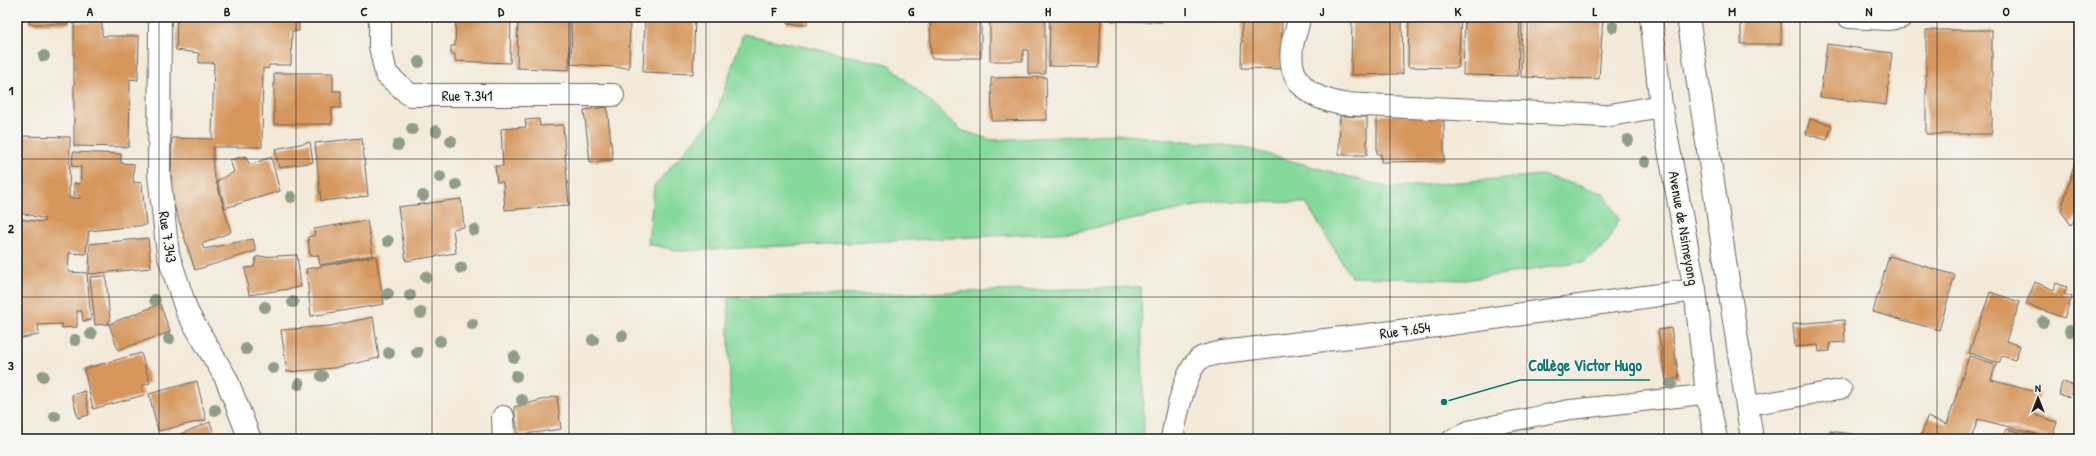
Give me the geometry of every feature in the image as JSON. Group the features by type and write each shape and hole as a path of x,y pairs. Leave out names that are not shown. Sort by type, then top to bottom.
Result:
{"street":[{"name":"Rue 7.343","path":"160,17 159,175 168,254 187,312 226,378 250,439"},
{"name":"Rue 7.341","path":"380,17 380,46 386,74 410,95 613,95"},
{"path":"1298,17 1299,25 1293,40 1291,66 1297,80 1325,101 1343,104 1605,116 1661,106"},
{"name":"Avenue de Nsimeyong","path":"1651,17 1661,106 1695,290 1707,394 1716,439"},
{"path":"1688,17 1752,439"},
{"path":"1849,17 1887,19 1901,17"},
{"name":"Rue 7.654","path":"1172,439 1178,408 1190,373 1200,358 1222,352 1393,332 1695,290"},
{"path":"503,417 504,439"}],"lane":[{"path":"1747,406 1842,389"},
{"path":"1452,439 1470,430 1567,410 1707,394"}],"green space":[{"path":"743,34 888,64 961,130 991,140 1117,134 1241,147 1390,188 1542,175 1604,193 1619,219 1606,245 1584,262 1465,280 1351,277 1306,203 1220,201 1075,232 680,251 648,244 654,186 715,117"},
{"path":"1141,287 1144,439 731,439 728,298"}],"building":[{"path":"29,17 69,17 69,24 29,24"},
{"path":"77,17 139,17 139,21 77,20"},
{"path":"177,17 299,17 299,31 292,31 291,65 269,65 268,69 263,68 262,147 213,147 213,171 231,232 202,244 204,249 253,239 256,251 195,270 168,187 171,186 172,138 212,139 214,63 199,63 199,53 176,50"},
{"path":"456,17 511,17 510,63 455,61 455,54 451,54 451,46 455,46"},
{"path":"518,17 570,17 569,70 517,68"},
{"path":"572,17 630,17 629,68 571,64"},
{"path":"645,17 695,17 693,74 643,72"},
{"path":"787,17 807,17 807,25 787,24"},
{"path":"930,17 981,17 981,58 931,58"},
{"path":"990,17 1045,17 1045,74 1028,74 1028,50 1023,50 1023,61 990,61"},
{"path":"1050,17 1101,17 1099,67 1049,66"},
{"path":"1111,17 1162,17 1162,22 1111,21"},
{"path":"1168,17 1222,17 1222,19 1168,19"},
{"path":"1242,17 1282,17 1281,69 1241,68"},
{"path":"1352,17 1402,17 1403,74 1351,75"},
{"path":"1409,17 1461,17 1458,68 1408,67"},
{"path":"1465,17 1520,17 1518,76 1463,75"},
{"path":"1522,17 1603,17 1599,79 1521,77"},
{"path":"1741,17 1781,17 1781,44 1741,44"},
{"path":"74,22 102,23 102,36 139,36 138,80 130,79 129,147 74,146"},
{"path":"1926,30 1992,30 1992,134 1926,134"},
{"path":"1827,44 1892,53 1886,105 1820,97"},
{"path":"274,73 333,73 333,91 341,91 341,108 332,108 332,124 274,124"},
{"path":"1046,77 1047,120 992,121 991,78"},
{"path":"607,107 613,160 590,162 584,110"},
{"path":"1444,114 1444,161 1381,162 1381,154 1377,154 1377,115"},
{"path":"1340,116 1367,117 1367,155 1339,155"},
{"path":"539,119 540,126 563,125 569,205 505,210 503,182 497,182 495,166 503,166 501,129 526,127 525,120"},
{"path":"1810,119 1832,125 1827,140 1806,134"},
{"path":"17,136 70,137 69,198 80,198 80,195 74,195 74,183 80,184 81,167 72,166 73,152 121,154 121,163 134,164 133,182 142,183 146,225 89,231 86,254 69,253 68,272 87,273 91,320 83,321 82,311 77,311 77,327 62,328 62,324 38,325 39,335 17,339 17,219 44,222 45,219 17,212"},
{"path":"362,138 368,196 321,201 315,143"},
{"path":"310,142 313,162 279,168 275,149"},
{"path":"2078,151 2079,214 2071,225 2061,211"},
{"path":"245,156 250,165 271,157 280,191 225,208 217,181 234,172 230,160"},
{"path":"461,199 464,227 453,229 456,253 406,261 398,207"},
{"path":"367,220 373,255 320,265 318,255 310,256 308,237 315,235 314,229"},
{"path":"148,238 151,268 89,274 90,244"},
{"path":"297,255 301,287 249,295 245,268 254,267 256,257"},
{"path":"376,256 384,304 311,316 306,269"},
{"path":"1889,256 1955,275 1939,330 1873,312"},
{"path":"106,276 110,321 108,322 109,324 95,325 90,277"},
{"path":"2035,282 2054,290 2056,283 2067,287 2064,294 2072,297 2064,318 2026,304"},
{"path":"1990,292 2020,302 2006,341 2020,346 2015,360 2002,356 1999,363 1969,353"},
{"path":"160,304 170,332 118,350 109,324"},
{"path":"373,317 379,358 334,368 287,372 281,330 330,326"},
{"path":"1844,320 1845,342 1830,343 1830,351 1819,352 1818,345 1795,347 1793,324"},
{"path":"1671,328 1679,378 1666,380 1658,330"},
{"path":"141,353 150,383 141,386 144,395 93,409 84,369"},
{"path":"1969,356 1996,364 1991,380 2040,393 2033,414 2057,422 2052,438 1978,419 1971,439 1940,439 1921,436 1927,417 1947,424"},
{"path":"197,381 206,420 158,431 149,394"},
{"path":"2062,382 2073,385 2070,397 2059,395"},
{"path":"85,391 89,415 78,418 72,395"},
{"path":"557,396 561,429 518,435 514,407"},
{"path":"210,422 216,439 168,439"},
{"path":"2006,429 2048,438 2048,439 2002,439"},
{"path":"1829,431 1858,435 1858,439 1828,439"}],"place":[{"name":"Collège Victor Hugo","path":"1444,402"}]}
